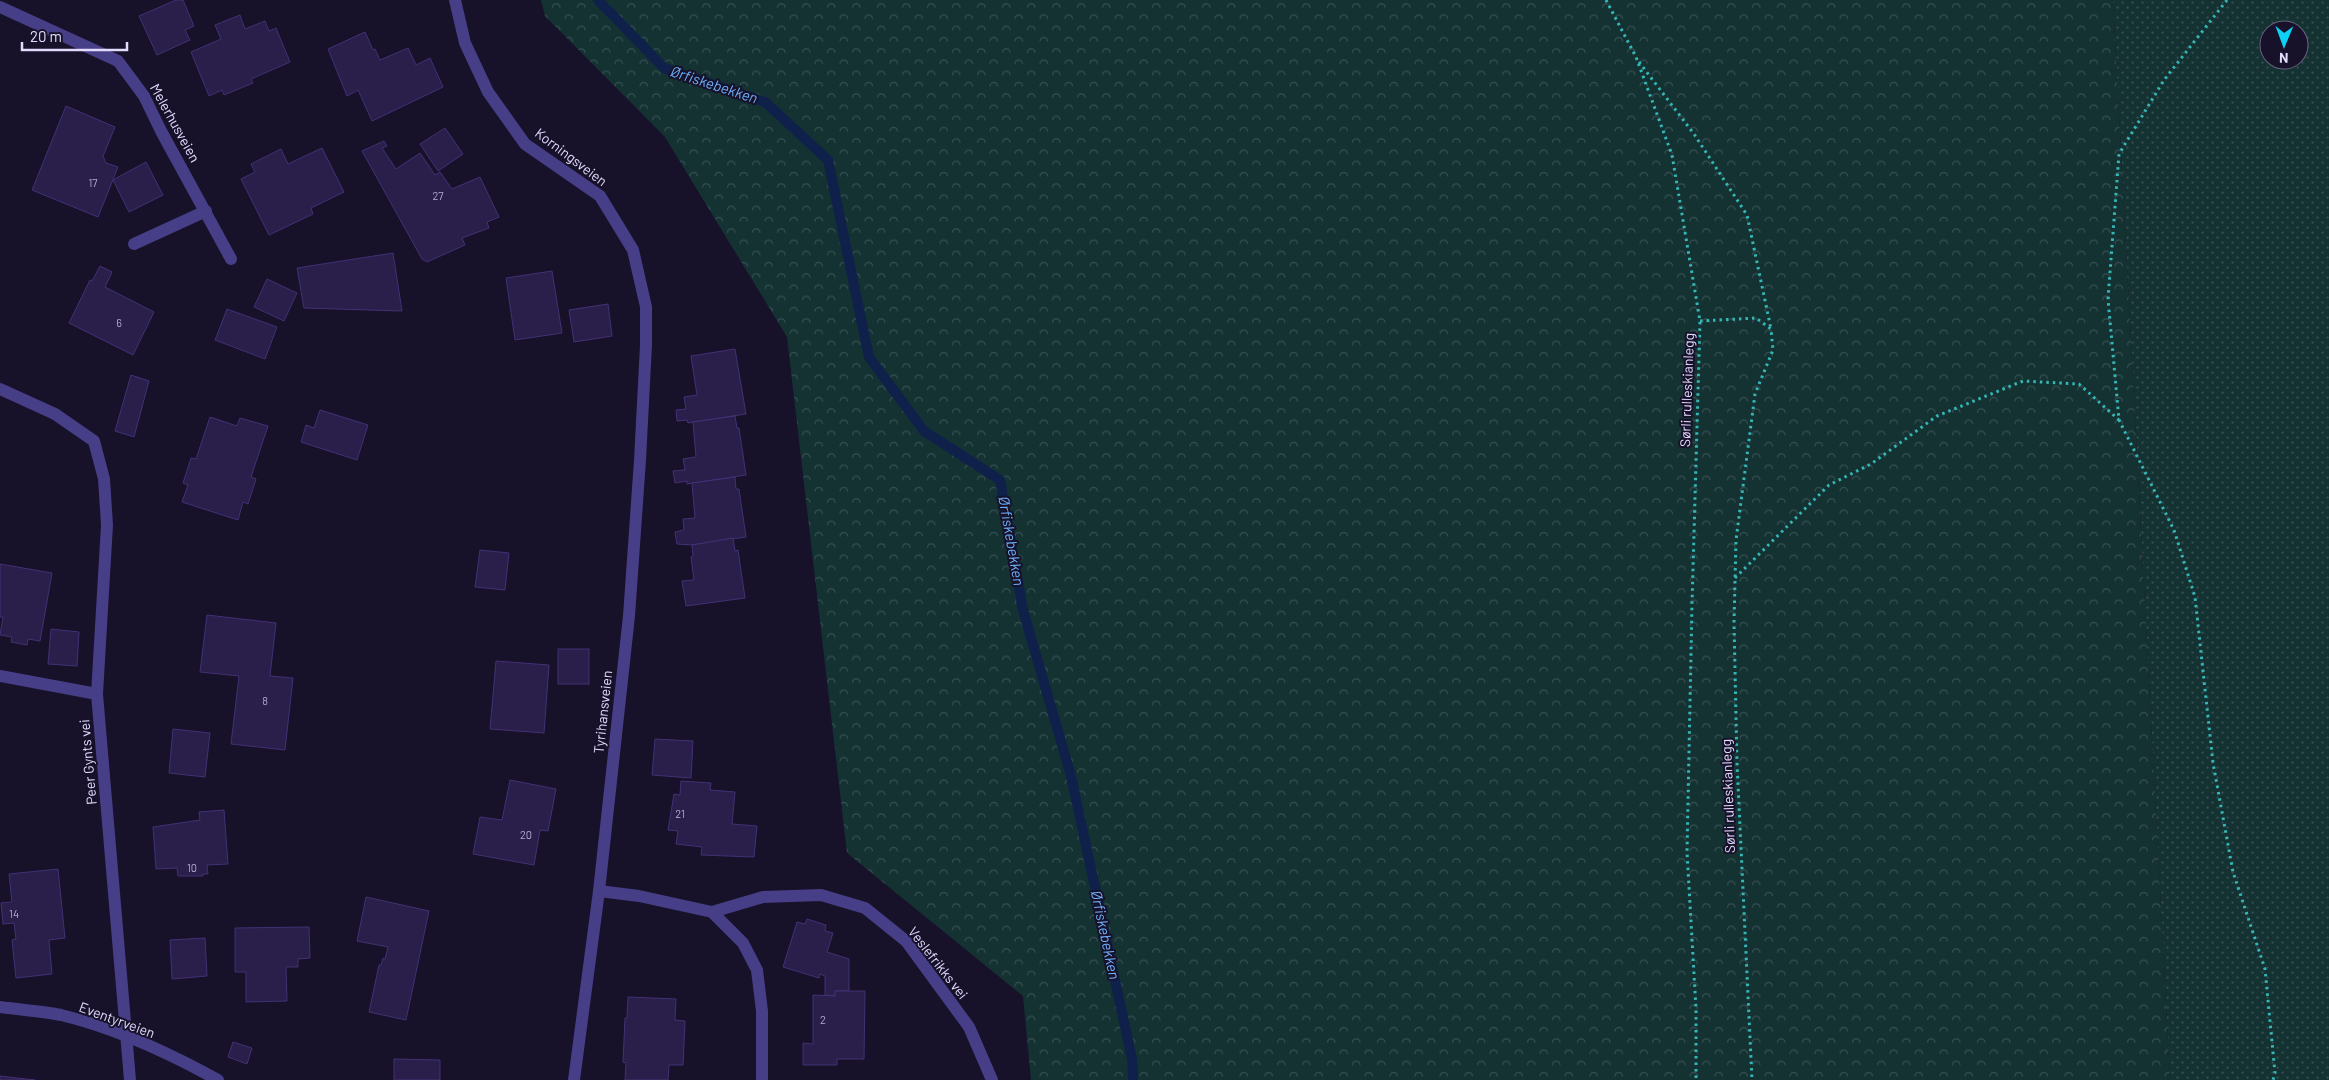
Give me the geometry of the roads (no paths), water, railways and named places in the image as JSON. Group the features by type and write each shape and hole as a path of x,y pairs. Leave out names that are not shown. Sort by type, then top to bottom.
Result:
{"street":[{"name":"Korningsveien","path":"455,0 465,43 488,92 525,144 600,196 633,250 646,307 646,345"},
{"name":"Melerhusveien","path":"0,7 118,61 144,96 231,259"},
{"path":"134,244 206,211"},
{"name":"Tyrihansveien","path":"574,1080 599,891 629,616 646,345"},
{"name":"Peer Gynts vei","path":"0,389 55,414 94,442 104,479 107,525 97,694 130,1080"},
{"path":"0,676 97,694"},
{"name":"Veslefrikks vei","path":"599,891 639,896 712,912 763,897 821,895 865,908 906,941 969,1027 992,1080"},
{"path":"712,912 743,943 756,970 762,1011 762,1080"},
{"name":"Eventyrveien","path":"0,1007 61,1015 127,1036 176,1057 218,1080"}],"waterway":[{"name":"Ørfiskebekken","path":"598,0 664,68 765,102 828,160 869,357 924,431 1000,480 1023,610 1071,776 1132,1059 1133,1080"}]}
